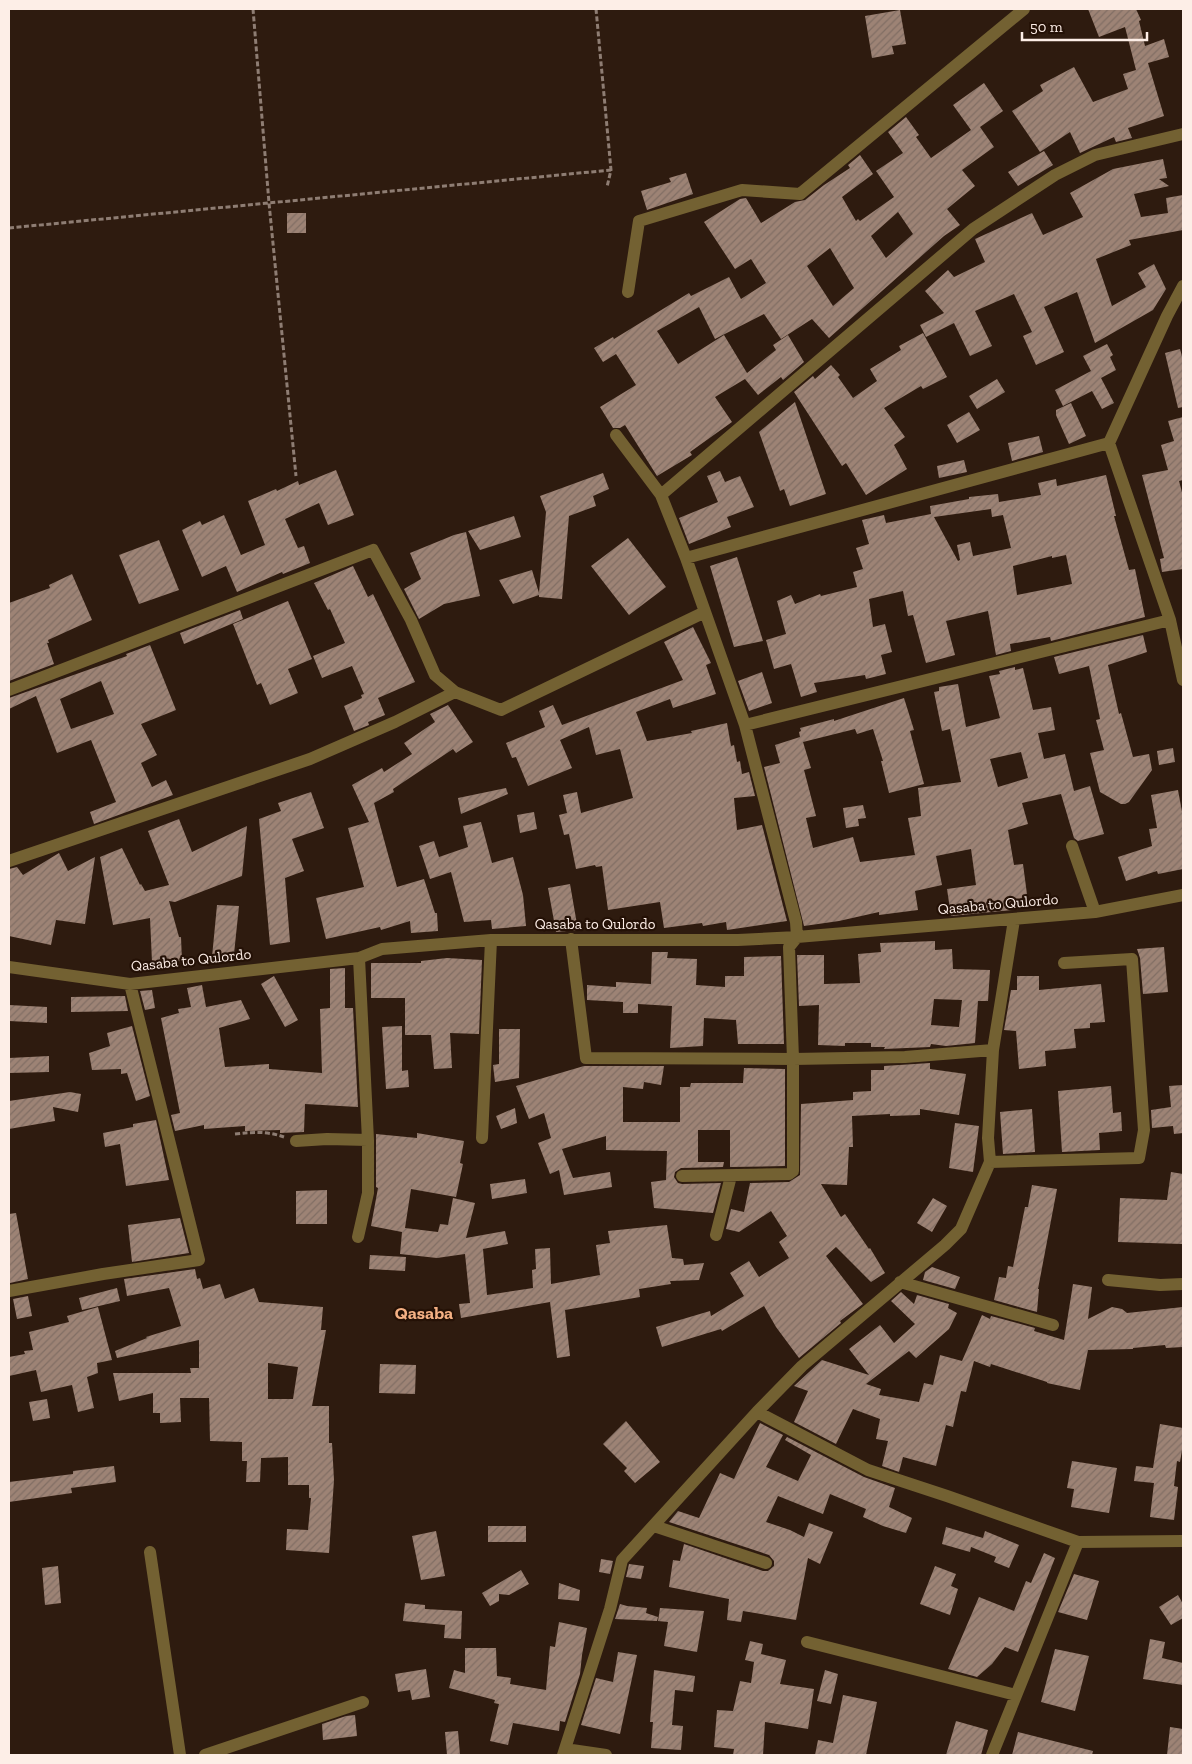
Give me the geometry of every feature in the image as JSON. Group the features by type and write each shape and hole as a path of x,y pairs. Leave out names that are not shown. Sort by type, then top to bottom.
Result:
{"street":[{"path":"628,292 639,221 742,190 800,194 1024,9"},
{"path":"661,495 973,229 1055,175 1095,155 1183,134"},
{"path":"1183,286 1167,316 1109,443 1170,620 1183,680"},
{"path":"616,435 661,495 686,558 745,725 796,922 797,937 790,947 793,1059 793,1172 788,1174 682,1176"},
{"path":"686,558 1109,443"},
{"path":"9,690 373,550 411,620 435,675 454,692 501,710 705,612"},
{"path":"745,725 1170,620"},
{"path":"9,860 310,758 395,722 454,692"},
{"path":"1072,846 1095,912"},
{"name":"Qasaba to Qulordo","path":"9,967 130,984 359,958 382,949 492,940 738,940 797,937 1095,912 1183,895"},
{"path":"606,1755 564,1752 610,1609 622,1560 757,1412 802,1366 945,1245 961,1229 990,1162 988,1138 993,1050 1014,920"},
{"path":"570,939 586,1058 793,1059 905,1057 993,1050"},
{"path":"482,1138 492,940"},
{"path":"358,1237 368,1193 368,1140 359,958"},
{"path":"990,1162 1139,1158 1144,1130 1132,959 1064,963"},
{"path":"9,1291 103,1274 199,1260 130,984"},
{"path":"296,1141 327,1139 368,1140"},
{"path":"716,1235 731,1176"},
{"path":"1108,1280 1160,1285 1183,1284"},
{"path":"900,1282 1054,1325"},
{"path":"757,1412 868,1470 1078,1542 1183,1541"},
{"path":"654,1526 766,1563"},
{"path":"992,1755 1078,1542"},
{"path":"150,1552 180,1755"},
{"path":"807,1642 1016,1695"},
{"path":"205,1755 362,1702"}],"path":[{"path":"253,9 269,203 296,476"},
{"path":"596,9 610,170 607,187"},
{"path":"9,228 610,170"},
{"path":"235,1134 272,1133 296,1141"}],"building":[{"path":"1088,9 1136,9 1141,20 1139,21 1145,46 1164,39 1169,57 1148,63 1164,116 1128,128 1132,138 1116,142 1114,137 1080,153 1070,132 1040,152 1012,111 1043,91 1040,85 1074,67 1093,102 1128,89 1123,74 1136,70 1125,27 1099,37"},
{"path":"900,10 906,44 892,46 894,54 872,58 865,16"},
{"path":"984,83 1003,111 980,127 994,147 962,170 975,186 947,209 960,225 944,236 829,338 812,319 781,339 764,314 715,339 699,307 657,331 678,364 724,335 747,373 776,350 773,345 788,335 804,362 783,380 781,377 758,395 745,379 715,397 732,422 690,452 692,455 657,476 625,425 620,428 613,428 600,407 636,385 616,354 603,362 594,348 613,337 614,339 689,293 691,296 729,277 741,299 766,283 751,259 735,269 704,222 740,199 746,198 761,223 795,202 805,200 850,168 848,165 860,155 873,174 842,197 856,221 858,219 860,221 894,197 876,171 903,153 888,132 906,117 919,135 916,137 931,158 971,130 953,105","holes":["898,212 913,234 886,258 871,236","830,248 854,288 833,306 807,266"]},
{"path":"1044,151 1053,165 1018,186 1008,172"},
{"path":"1163,159 1167,178 1159,179 1169,186 1134,194 1141,217 1168,213 1166,198 1183,195 1183,230 1129,240 1131,245 1096,259 1112,306 1146,287 1138,273 1154,264 1166,289 1153,310 1095,343 1077,292 1044,307 1064,352 1036,365 1023,336 1032,332 1014,294 975,311 992,346 970,356 954,323 926,337 920,325 944,313 925,291 948,270 954,277 985,262 975,239 1032,213 1043,235 1083,217 1070,193 1113,169"},
{"path":"686,173 693,194 647,210 641,191 671,182 669,178"},
{"path":"287,213 306,213 306,233 287,233"},
{"path":"923,333 947,377 923,389 921,386 884,408 905,437 894,445 907,469 866,495 846,463 842,466 794,392 813,376 815,379 831,365 840,375 838,377 853,398 877,381 870,369 901,350 899,346"},
{"path":"1107,344 1113,355 1110,357 1116,370 1101,378 1114,403 1102,409 1092,391 1063,406 1055,390 1091,371 1083,356"},
{"path":"1180,349 1183,360 1183,407 1178,408 1165,353"},
{"path":"997,379 1005,392 977,409 969,396"},
{"path":"795,402 826,494 790,506 784,489 780,491 759,432"},
{"path":"1071,403 1086,436 1069,444 1056,415 1056,410"},
{"path":"969,412 980,430 957,443 947,425"},
{"path":"1183,417 1183,480 1179,481 1183,496 1183,569 1162,572 1160,559 1164,558 1142,475 1168,470 1161,445 1174,441 1168,421"},
{"path":"1039,436 1043,452 1012,461 1008,443"},
{"path":"964,460 967,472 939,478 937,466"},
{"path":"336,470 354,515 328,525 319,503 285,519 298,548 304,546 310,563 283,574 282,572 237,592 226,566 202,577 182,530 200,521 202,525 224,515 241,555 265,545 248,501 298,481 299,485"},
{"path":"720,471 725,482 740,476 754,507 727,517 731,527 689,544 679,518 718,502 707,476"},
{"path":"603,473 609,489 593,496 596,506 569,516 562,599 539,597 539,595 513,604 499,580 532,570 539,593 546,512 540,496"},
{"path":"1106,475 1116,516 1114,516 1129,570 1135,569 1145,617 1051,641 1050,637 1010,644 1011,651 996,655 988,611 946,621 955,655 926,663 913,615 908,616 903,591 869,599 873,627 885,624 892,652 881,655 886,674 866,679 865,675 814,683 817,692 801,697 791,664 774,669 766,640 786,634 777,601 791,595 795,604 820,594 821,596 857,587 853,572 863,569 856,548 869,544 862,520 884,515 886,523 931,514 930,506 969,499 969,497 998,494 999,502 1041,495 1038,483 1056,479 1057,486","holes":["991,509 992,517 1003,515 1011,548 973,556 970,542 957,545 960,560 958,561 934,517","1066,555 1072,584 1017,595 1013,566 1052,556 1052,558"]},
{"path":"514,516 521,537 480,550 468,531"},
{"path":"466,532 480,596 444,604 419,619 404,589 421,579 410,553"},
{"path":"628,538 666,587 629,615 591,566"},
{"path":"159,540 179,590 139,604 119,555"},
{"path":"737,557 763,641 734,647 710,566"},
{"path":"353,566 368,597 373,594 415,682 378,698 385,715 368,722 369,725 354,731 344,706 362,698 361,695 364,694 352,666 322,678 313,656 345,643 330,609 328,610 314,583"},
{"path":"72,574 92,620 48,640 49,643 47,643 54,664 9,681 9,603 50,588 49,585"},
{"path":"288,601 312,659 288,669 298,693 270,705 261,683 257,685 233,624"},
{"path":"240,610 243,619 184,644 180,633"},
{"path":"693,627 711,663 706,665 716,694 673,708 670,699 636,712 647,741 692,733 691,731 727,723 731,746 734,745 737,762 740,761 742,774 749,772 755,796 734,798 737,830 762,825 787,921 727,930 726,922 703,926 702,923 664,928 660,902 608,910 602,866 596,867 595,865 576,869 569,834 564,835 559,815 567,813 563,795 577,792 581,813 633,798 620,749 596,755 589,727 560,740 572,768 528,786 516,757 512,758 506,743 545,727 539,711 553,705 562,725 683,680 664,642"},
{"path":"1143,635 1147,652 1108,665 1119,714 1121,713 1133,757 1149,754 1152,770 1129,802 1121,804 1100,792 1090,753 1104,750 1096,720 1100,719 1089,666 1059,674 1054,657"},
{"path":"150,645 176,710 141,724 157,755 141,763 152,787 166,780 173,795 94,824 90,812 116,802 91,740 57,753 36,696 9,709 9,698 127,656 126,654","holes":["101,681 114,714 71,729 60,699"]},
{"path":"1015,667 1015,670 1023,668 1033,710 1051,707 1055,730 1038,733 1044,759 1065,754 1074,791 1090,786 1104,834 1078,841 1074,838 1061,794 1022,803 1028,824 1008,830 1014,865 1023,864 1028,902 1012,904 1012,910 951,916 947,889 976,885 971,849 936,856 942,885 915,891 918,910 879,915 879,912 839,921 804,926 764,767 780,763 775,745 800,737 800,728 834,719 834,721 904,698 914,730 910,731 924,784 889,793 881,761 883,761 873,729 857,734 855,729 803,742 811,768 804,770 816,816 806,818 813,848 853,837 860,862 915,855 908,818 921,816 918,788 961,782 950,729 942,731 934,692 939,691 939,687 958,684 966,727 1000,718 989,676 1000,674 999,671","holes":["1021,752 1028,778 998,787 990,759"]},
{"path":"762,672 772,703 749,711 738,681"},
{"path":"448,705 473,742 456,753 453,749 393,789 394,792 374,803 397,887 424,879 435,913 437,913 438,931 411,933 410,921 381,930 380,927 326,939 316,898 364,887 348,828 369,822 352,785 382,768 384,772 412,754 404,743 435,722 430,714"},
{"path":"1173,748 1175,762 1159,765 1157,751"},
{"path":"506,788 508,794 461,814 458,798"},
{"path":"1178,790 1183,817 1183,869 1158,874 1157,871 1126,881 1118,857 1152,846 1149,829 1157,828 1151,795"},
{"path":"311,792 324,828 292,839 304,871 285,878 290,942 270,945 259,819 281,811 278,803"},
{"path":"863,805 866,818 858,819 859,826 846,828 843,808"},
{"path":"534,812 537,829 520,833 517,815"},
{"path":"179,819 192,852 247,826 242,876 175,902 169,901 179,937 181,937 182,961 152,962 150,918 113,925 100,857 122,848 140,885 145,891 169,885 148,831"},
{"path":"481,822 492,863 513,857 523,895 526,926 492,929 491,920 464,922 451,872 430,879 419,846 434,841 439,857 468,847 463,826"},
{"path":"59,853 68,871 95,857 85,924 56,920 51,945 9,936 9,869 17,867 23,875"},
{"path":"570,884 578,930 556,932 548,888"},
{"path":"217,905 239,906 234,954 212,957"},
{"path":"935,941 935,950 952,949 953,969 990,970 988,1001 978,1001 975,1043 946,1046 931,1044 930,1047 884,1049 885,1047 871,1047 871,1043 845,1043 845,1046 818,1045 819,1005 799,1006 797,955 824,955 824,984 860,983 858,954 881,952 880,943","holes":["934,999 962,1000 959,1027 931,1025"]},
{"path":"1164,947 1168,992 1143,994 1140,958 1137,949"},
{"path":"652,952 668,952 667,958 697,959 696,985 725,987 725,976 744,976 744,957 781,956 784,1044 738,1044 736,1020 704,1018 703,1046 670,1048 672,1006 638,1004 638,1013 623,1013 623,1002 587,1000 587,985 616,987 616,982 651,984"},
{"path":"447,958 482,960 479,1034 450,1033 452,1068 434,1069 431,1035 405,1035 405,998 371,998 371,963 421,963 421,961"},
{"path":"345,968 345,1008 353,1008 358,1107 305,1104 304,1132 280,1133 280,1130 245,1131 245,1126 204,1129 204,1125 175,1131 171,1115 180,1113 161,1018 179,1013 178,1009 191,1007 187,988 202,985 206,1007 241,1000 250,1019 219,1028 225,1067 269,1064 269,1069 322,1073 320,1009 330,1008 330,969"},
{"path":"274,976 298,1020 285,1027 261,984"},
{"path":"1017,976 1039,976 1039,990 1101,984 1105,1022 1090,1023 1090,1028 1074,1029 1076,1048 1045,1051 1046,1066 1019,1069 1016,1031 1004,1030 1011,990 1017,990"},
{"path":"152,990 155,1008 145,1010 140,991"},
{"path":"125,996 128,1011 71,1012 71,997"},
{"path":"9,1005 47,1007 47,1023 9,1021"},
{"path":"132,1026 150,1096 136,1101 127,1073 121,1074 121,1069 92,1070 89,1053 110,1046 107,1033"},
{"path":"402,1026 402,1071 408,1070 409,1087 386,1089 382,1027"},
{"path":"499,1029 520,1029 519,1078 495,1082 493,1065 499,1064"},
{"path":"49,1056 49,1072 9,1073 9,1058"},
{"path":"930,1063 930,1069 966,1074 959,1115 920,1109 920,1115 852,1116 853,1147 849,1147 847,1185 821,1184 841,1217 845,1214 870,1248 885,1273 871,1282 836,1247 826,1256 863,1304 840,1321 841,1323 799,1358 776,1327 764,1306 722,1331 721,1329 662,1347 656,1327 710,1311 711,1316 744,1296 730,1273 749,1261 759,1277 789,1258 779,1242 787,1236 771,1211 739,1232 726,1229 731,1209 744,1212 750,1183 789,1182 800,1175 801,1104 853,1100 853,1092 871,1091 871,1070 884,1070 884,1066"},
{"path":"584,1066 664,1066 661,1085 644,1082 643,1089 623,1087 623,1122 680,1122 680,1087 690,1087 691,1083 743,1083 744,1068 785,1069 785,1166 730,1167 730,1130 698,1130 698,1162 724,1162 723,1167 681,1168 675,1172 674,1177 678,1183 682,1184 721,1183 713,1213 654,1208 651,1182 666,1180 667,1151 606,1150 606,1136 562,1149 573,1178 610,1172 612,1187 564,1195 559,1170 550,1174 538,1143 551,1138 544,1113 529,1119 516,1086"},
{"path":"1183,1085 1183,1133 1174,1134 1173,1126 1152,1128 1151,1110 1171,1107 1169,1086"},
{"path":"1111,1086 1113,1113 1121,1112 1122,1131 1099,1133 1100,1150 1062,1152 1058,1091"},
{"path":"70,1092 81,1094 78,1112 53,1107 55,1121 9,1129 9,1101"},
{"path":"515,1108 517,1123 501,1129 496,1116"},
{"path":"1032,1109 1035,1152 1003,1154 1000,1112"},
{"path":"156,1120 169,1180 126,1186 120,1144 105,1147 103,1133 133,1127 133,1124"},
{"path":"955,1123 979,1126 973,1172 949,1168"},
{"path":"417,1133 464,1141 460,1163 463,1164 456,1197 411,1189 405,1228 438,1232 440,1224 448,1225 453,1198 475,1203 466,1238 505,1231 508,1244 483,1249 487,1295 533,1288 532,1270 536,1269 535,1249 550,1248 551,1284 600,1275 596,1245 610,1243 608,1231 667,1225 672,1258 683,1259 684,1265 704,1263 699,1280 670,1281 671,1284 639,1289 640,1297 565,1310 570,1356 557,1358 550,1302 461,1318 459,1304 470,1303 465,1254 437,1258 400,1254 402,1232 371,1226 378,1188 376,1187 376,1134 417,1138"},
{"path":"1171,1172 1183,1174 1182,1244 1118,1242 1120,1198 1167,1200"},
{"path":"525,1179 527,1193 492,1199 490,1184"},
{"path":"1032,1185 1057,1189 1038,1289 1037,1312 994,1300 999,1277 1006,1278 1008,1266 1013,1267 1025,1207 1028,1207"},
{"path":"327,1190 327,1224 296,1224 296,1191"},
{"path":"933,1198 947,1206 932,1232 917,1223"},
{"path":"16,1213 28,1279 10,1283 9,1214"},
{"path":"180,1218 189,1253 132,1262 128,1225"},
{"path":"370,1255 406,1257 405,1271 369,1269"},
{"path":"932,1267 960,1277 955,1289 923,1280 925,1272"},
{"path":"195,1269 197,1279 200,1278 203,1289 220,1284 225,1299 254,1288 259,1302 323,1307 321,1330 326,1330 312,1406 329,1406 329,1443 332,1443 334,1480 329,1553 286,1550 287,1529 308,1530 311,1498 309,1498 309,1485 288,1485 288,1457 261,1458 260,1482 246,1482 247,1461 242,1461 242,1442 210,1441 209,1398 180,1398 181,1422 160,1423 160,1413 153,1413 153,1393 119,1401 113,1373 191,1373 190,1368 199,1368 199,1340 117,1358 115,1351 146,1337 181,1326 169,1288 127,1296 124,1279","holes":["268,1363 298,1367 293,1399 268,1399"]},
{"path":"1073,1284 1092,1287 1088,1319 1112,1307 1122,1309 1127,1313 1183,1307 1183,1347 1166,1348 1165,1345 1133,1349 1088,1350 1080,1390 1047,1383 991,1364 990,1367 974,1361 966,1392 961,1391 953,1427 946,1425 936,1466 903,1457 899,1472 882,1466 888,1441 876,1439 880,1419 853,1409 836,1444 794,1422 808,1391 794,1386 822,1360 869,1375 849,1349 880,1325 894,1343 915,1324 891,1301 901,1292 914,1304 917,1295 949,1304 948,1308 957,1313 949,1329 916,1358 909,1351 866,1384 881,1389 879,1395 919,1402 924,1383 933,1385 940,1355 962,1361 982,1315 990,1319 991,1316 1035,1328 1034,1331 1064,1340"},
{"path":"117,1288 120,1301 82,1310 79,1298"},
{"path":"28,1296 32,1316 17,1319 13,1299"},
{"path":"98,1307 112,1360 97,1363 98,1373 87,1377 94,1408 78,1412 72,1385 41,1392 36,1370 9,1376 9,1357 25,1354 24,1351 33,1350 29,1332 69,1322 67,1316"},
{"path":"380,1364 416,1365 415,1394 379,1393"},
{"path":"47,1399 50,1418 33,1421 29,1402"},
{"path":"626,1421 660,1462 635,1483 624,1471 627,1468 603,1444"},
{"path":"760,1423 783,1435 766,1467 798,1481 811,1455 785,1440 787,1437 864,1477 895,1488 889,1507 912,1518 906,1533 863,1517 866,1509 830,1494 823,1514 778,1496 766,1522 804,1537 809,1523 833,1532 820,1564 808,1558 796,1620 743,1611 741,1622 727,1620 729,1599 669,1587 673,1560 680,1561 684,1544 763,1571 768,1571 774,1566 774,1561 769,1555 669,1522 678,1511 699,1518 720,1473 734,1479"},
{"path":"1160,1424 1183,1428 1183,1444 1180,1462 1177,1461 1174,1486 1178,1487 1174,1520 1150,1517 1154,1483 1134,1481 1136,1466 1153,1468"},
{"path":"1072,1461 1117,1468 1109,1513 1071,1507 1074,1489 1067,1488"},
{"path":"114,1466 116,1482 71,1488 72,1493 9,1502 9,1482 73,1474 73,1471"},
{"path":"488,1526 526,1526 526,1542 488,1542"},
{"path":"946,1527 983,1538 985,1531 1019,1545 1009,1568 994,1562 996,1557 971,1547 970,1552 942,1544"},
{"path":"436,1531 445,1576 421,1580 412,1536"},
{"path":"1044,1553 1055,1558 1018,1652 1005,1647 992,1664 977,1677 948,1669 979,1597 1014,1611 1026,1581 1031,1583"},
{"path":"601,1559 613,1561 610,1574 599,1572"},
{"path":"629,1564 644,1566 641,1579 626,1577"},
{"path":"58,1566 61,1603 45,1605 42,1568"},
{"path":"935,1566 956,1574 951,1586 958,1589 950,1615 920,1604"},
{"path":"521,1570 529,1584 509,1595 499,1594 499,1601 490,1606 482,1593"},
{"path":"1074,1574 1099,1581 1087,1620 1058,1612"},
{"path":"559,1583 580,1590 579,1601 558,1599"},
{"path":"1178,1595 1183,1604 1183,1618 1171,1625 1159,1607"},
{"path":"405,1603 425,1605 425,1609 462,1611 461,1639 444,1638 445,1625 403,1621"},
{"path":"620,1604 647,1608 646,1613 658,1617 657,1621 615,1619"},
{"path":"660,1608 704,1611 697,1652 664,1646 668,1622 658,1621"},
{"path":"559,1622 587,1628 580,1674 565,1722 560,1721 559,1731 513,1723 508,1745 490,1741 499,1704 494,1703 495,1700 449,1688 454,1670 465,1673 465,1648 496,1648 497,1676 511,1678 510,1684 546,1690 550,1646 555,1647"},
{"path":"1150,1639 1165,1642 1162,1658 1183,1663 1183,1685 1143,1679"},
{"path":"750,1641 763,1644 761,1654 786,1660 780,1684 814,1689 808,1729 765,1722 763,1755 733,1755 734,1749 714,1747 717,1710 733,1711 740,1681 751,1683 754,1662 745,1660"},
{"path":"1055,1649 1089,1656 1075,1711 1041,1702"},
{"path":"618,1652 637,1655 620,1734 581,1725 596,1678 613,1682"},
{"path":"426,1669 430,1697 412,1700 410,1690 398,1692 395,1674"},
{"path":"654,1670 695,1676 693,1692 675,1690 672,1725 683,1726 681,1750 651,1748 653,1722 650,1722"},
{"path":"825,1670 838,1674 831,1704 817,1701"},
{"path":"843,1695 877,1702 866,1755 815,1755 818,1740 833,1743"},
{"path":"355,1715 357,1736 323,1740 322,1724"},
{"path":"956,1721 988,1730 981,1755 946,1755"},
{"path":"1170,1727 1183,1729 1183,1755 1167,1755"},
{"path":"458,1731 460,1755 447,1755 445,1732"},
{"path":"1018,1732 1093,1751 1092,1755 1012,1755"}],"district":[{"name":"Qasaba","path":"424,1313"}]}
